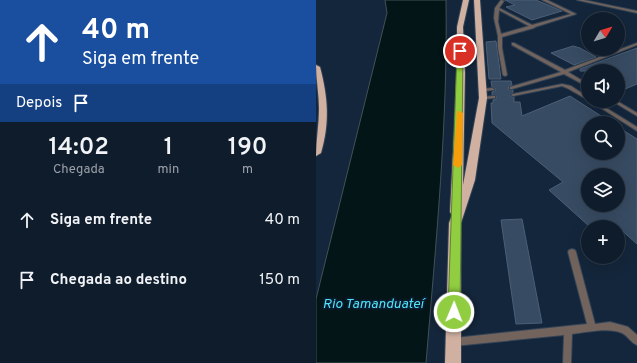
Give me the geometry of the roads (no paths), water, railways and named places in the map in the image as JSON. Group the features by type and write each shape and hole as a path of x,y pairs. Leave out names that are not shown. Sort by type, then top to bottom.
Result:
{"highway":[{"path":"453,363 460,40 461,17 466,0"},
{"path":"455,223 470,180 478,133 487,94 477,0"},
{"path":"316,67 325,106 323,125 316,153"}],"lane":[{"path":"500,36 574,14 544,0"},
{"path":"579,0 637,12"},
{"path":"502,1 498,5 496,16 505,76"},
{"path":"497,8 533,27"},
{"path":"513,44 581,82"},
{"path":"512,88 565,72 637,44"},
{"path":"513,95 524,94 562,85 569,87 581,95"},
{"path":"520,86 524,94"},
{"path":"625,107 637,114"},
{"path":"603,108 616,116"},
{"path":"625,119 637,114"},
{"path":"625,121 637,129"},
{"path":"572,252 592,328"},
{"path":"454,342 610,326 625,330 637,341"},
{"path":"567,363 568,330"}],"water":[{"name":"Rio Tamanduateí","path":"385,0 446,0 443,136 426,363 316,363 316,299 387,13"}]}
